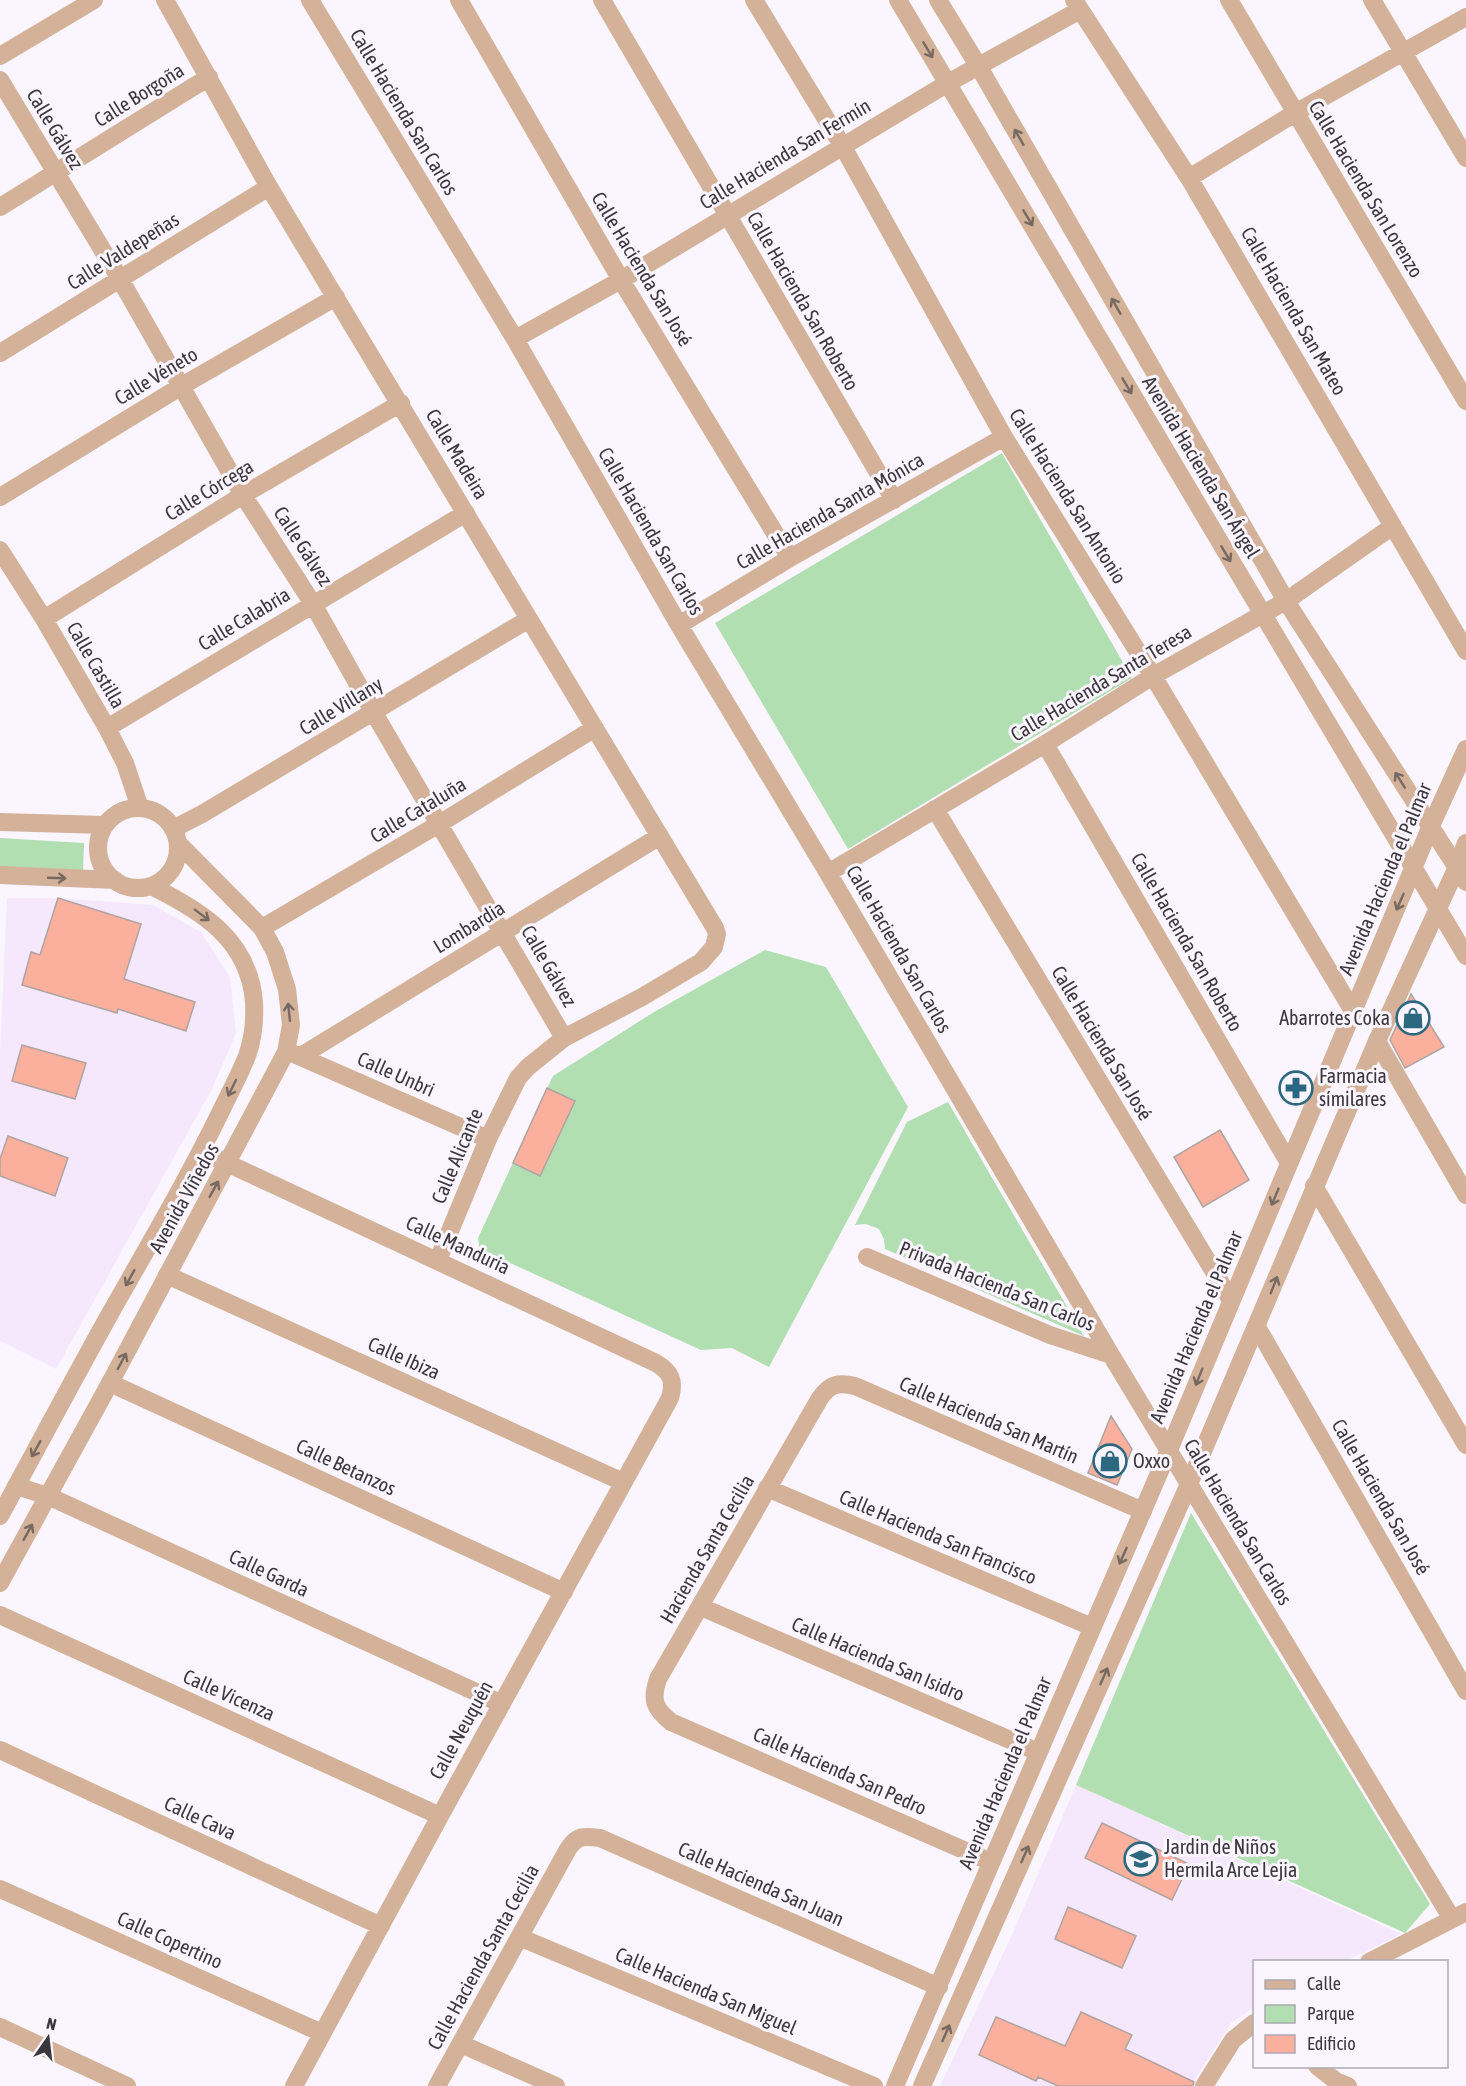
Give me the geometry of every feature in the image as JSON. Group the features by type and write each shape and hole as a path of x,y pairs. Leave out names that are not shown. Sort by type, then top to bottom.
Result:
{"street":[{"path":"0,56 94,0"},
{"name":"Calle Madeira","path":"165,0 269,186 715,928"},
{"name":"Calle Hacienda San Carlos","path":"310,0 515,339 679,625 828,873 1111,1355 1459,1916"},
{"name":"Calle Hacienda San José","path":"459,0 621,280 790,558"},
{"name":"Calle Hacienda San Roberto","path":"602,0 894,500"},
{"name":"Calle Hacienda San Antonio","path":"754,0 842,145 1004,437 1153,676 1353,1011"},
{"name":"Avenida Hacienda San Ángel","path":"898,0 1466,956"},
{"name":"Avenida Hacienda San Ángel","path":"938,0 979,67 1286,601 1430,828 1462,874"},
{"name":"Calle Hacienda San Lorenzo","path":"1229,0 1466,401"},
{"path":"1372,0 1466,158"},
{"name":"Calle Hacienda San Fermín","path":"515,339 621,280 842,145 979,67 1077,5"},
{"name":"Calle Hacienda San Mateo","path":"1077,5 1189,178 1466,651"},
{"path":"1189,178 1295,112 1466,17"},
{"name":"Calle Borgoña","path":"0,207 209,77"},
{"name":"Calle Gálvez","path":"0,80 120,279 243,495 313,604 564,1038"},
{"name":"Calle Valdepeñas","path":"0,353 269,186"},
{"name":"Calle Véneto","path":"0,497 180,387 336,297"},
{"name":"Calle Córcega","path":"44,619 243,495 401,403"},
{"name":"Calle Hacienda Santa Mónica","path":"679,625 790,558 1004,437"},
{"name":"Calle Calabria","path":"107,728 466,513"},
{"name":"Calle Hacienda Santa Teresa","path":"828,873 1045,744 1153,676 1286,601 1393,526"},
{"name":"Calle Castilla","path":"0,550 44,619 107,728 125,763 140,808"},
{"name":"Calle Villany","path":"176,836 202,814 529,619"},
{"name":"Calle Cataluña","path":"262,928 439,825 595,728"},
{"name":"Calle Hacienda San Roberto","path":"1045,744 1289,1163"},
{"name":"Avenida Hacienda el Palmar","path":"895,2086 1143,1511 1430,828 1466,749"},
{"path":"140,808 153,811 165,819 176,836 177,856 172,869 152,886 139,888 126,886 115,880 106,872 99,855 100,836 105,825 114,816 125,811 140,808"},
{"name":"Calle Hacienda San José","path":"935,809 1231,1300"},
{"path":"0,822 105,825"},
{"name":"Avenida Viñedos","path":"0,1583 228,1164 294,1054 287,989 275,952 262,928 176,836"},
{"name":"Lombardia","path":"294,1054 503,932 660,836"},
{"path":"922,2086 1189,1484 1377,1041 1438,909 1462,874 1466,843"},
{"path":"0,876 115,880"},
{"name":"Avenida Viñedos","path":"0,1516 201,1151 247,1056 254,1020 251,986 240,957 213,923 188,904 152,886"},
{"name":"Calle Alicante","path":"438,1260 488,1139 518,1078 564,1038 642,997 701,962 714,948 717,934 715,928"},
{"path":"1377,1041 1466,1195"},
{"name":"Calle Unbri","path":"294,1054 488,1139"},
{"name":"Calle Manduria","path":"201,1151 656,1362 671,1374 670,1398"},
{"path":"1314,1186 1466,1445"},
{"name":"Privada Hacienda San Carlos","path":"867,1257 1050,1335 1111,1355"},
{"name":"Calle Ibiza","path":"167,1275 622,1482"},
{"name":"Calle Hacienda San José","path":"1257,1327 1466,1691"},
{"name":"Calle Betanzos","path":"110,1383 564,1592"},
{"name":"Calle Hacienda San Martín","path":"820,1398 826,1389 834,1384 843,1383 855,1386 1143,1511"},
{"name":"Calle Neuquén","path":"294,2086 622,1482 670,1398"},
{"name":"Hacienda Santa Cecilia","path":"671,1722 658,1712 654,1698 658,1679 820,1398"},
{"name":"Calle Garda","path":"16,1486 48,1496 502,1704"},
{"name":"Calle Hacienda San Francisco","path":"767,1488 1092,1627"},
{"name":"Calle Hacienda San Isidro","path":"701,1607 1038,1752"},
{"name":"Calle Vicenza","path":"0,1616 440,1816"},
{"name":"Calle Hacienda San Pedro","path":"671,1722 991,1862"},
{"name":"Calle Cava","path":"0,1750 381,1926"},
{"name":"Calle Hacienda San Juan","path":"568,1849 578,1837 600,1838 939,1987"},
{"name":"Calle Hacienda Santa Cecilia","path":"437,2086 568,1849"},
{"name":"Calle Copertino","path":"0,1889 322,2033"},
{"path":"1373,1960 1459,1916"},
{"name":"Calle Hacienda San Miguel","path":"519,1937 874,2086"},
{"path":"1204,2086 1233,2040 1253,2024"},
{"path":"0,2027 127,2086"},
{"path":"461,2044 556,2086"},
{"path":"1318,2068 1347,2086"}],"shaded area":[{"path":"7,898 58,898 153,905 201,932 230,977 236,1033 212,1089 56,1369 0,1341 0,1051"},
{"name":"Jardin de Niños Hermila Arce Lejia","path":"1076,1785 1401,1934 1348,1960 1253,1960 1253,2009 1231,2023 1191,2086 940,2086 1012,1935"}],"green space":[{"path":"1002,453 1132,678 848,849 715,623"},
{"path":"0,838 84,843 83,871 0,867"},
{"path":"765,950 826,967 908,1107 769,1367 732,1348 701,1350 486,1252 479,1246 478,1238 553,1076 654,1012"},
{"path":"948,1102 1084,1336 885,1249 884,1239 879,1229 866,1224 855,1225 907,1122"},
{"path":"1191,1513 1430,1904 1405,1933 1076,1785"}],"building":[{"path":"58,898 141,924 124,979 195,1002 186,1031 118,1009 117,1013 22,985 31,952 40,955"},
{"name":"Abarrotes Coka","path":"1411,994 1444,1047 1405,1068 1390,1040"},
{"path":"22,1045 86,1063 75,1099 12,1081"},
{"path":"547,1088 575,1101 540,1176 513,1163"},
{"path":"1220,1130 1249,1180 1203,1207 1174,1157"},
{"path":"8,1136 68,1158 55,1196 0,1176 0,1159"},
{"name":"Oxxo","path":"1111,1416 1132,1449 1117,1485 1088,1473"},
{"path":"1102,1823 1189,1864 1172,1900 1085,1858"},
{"path":"1068,1907 1136,1936 1122,1968 1055,1939"},
{"path":"1081,2012 1132,2035 1125,2049 1194,2082 1193,2086 1058,2086 1038,2077 1036,2081 979,2055 996,2017 1065,2046"}],"place":[{"name":"Abarrotes Coka","path":"1413,1018"},
{"name":"Farmacia símilares","path":"1296,1088"},
{"name":"Oxxo","path":"1110,1461"},
{"name":"Jardin de Niños Hermila Arce Lejia","path":"1141,1859"}]}
